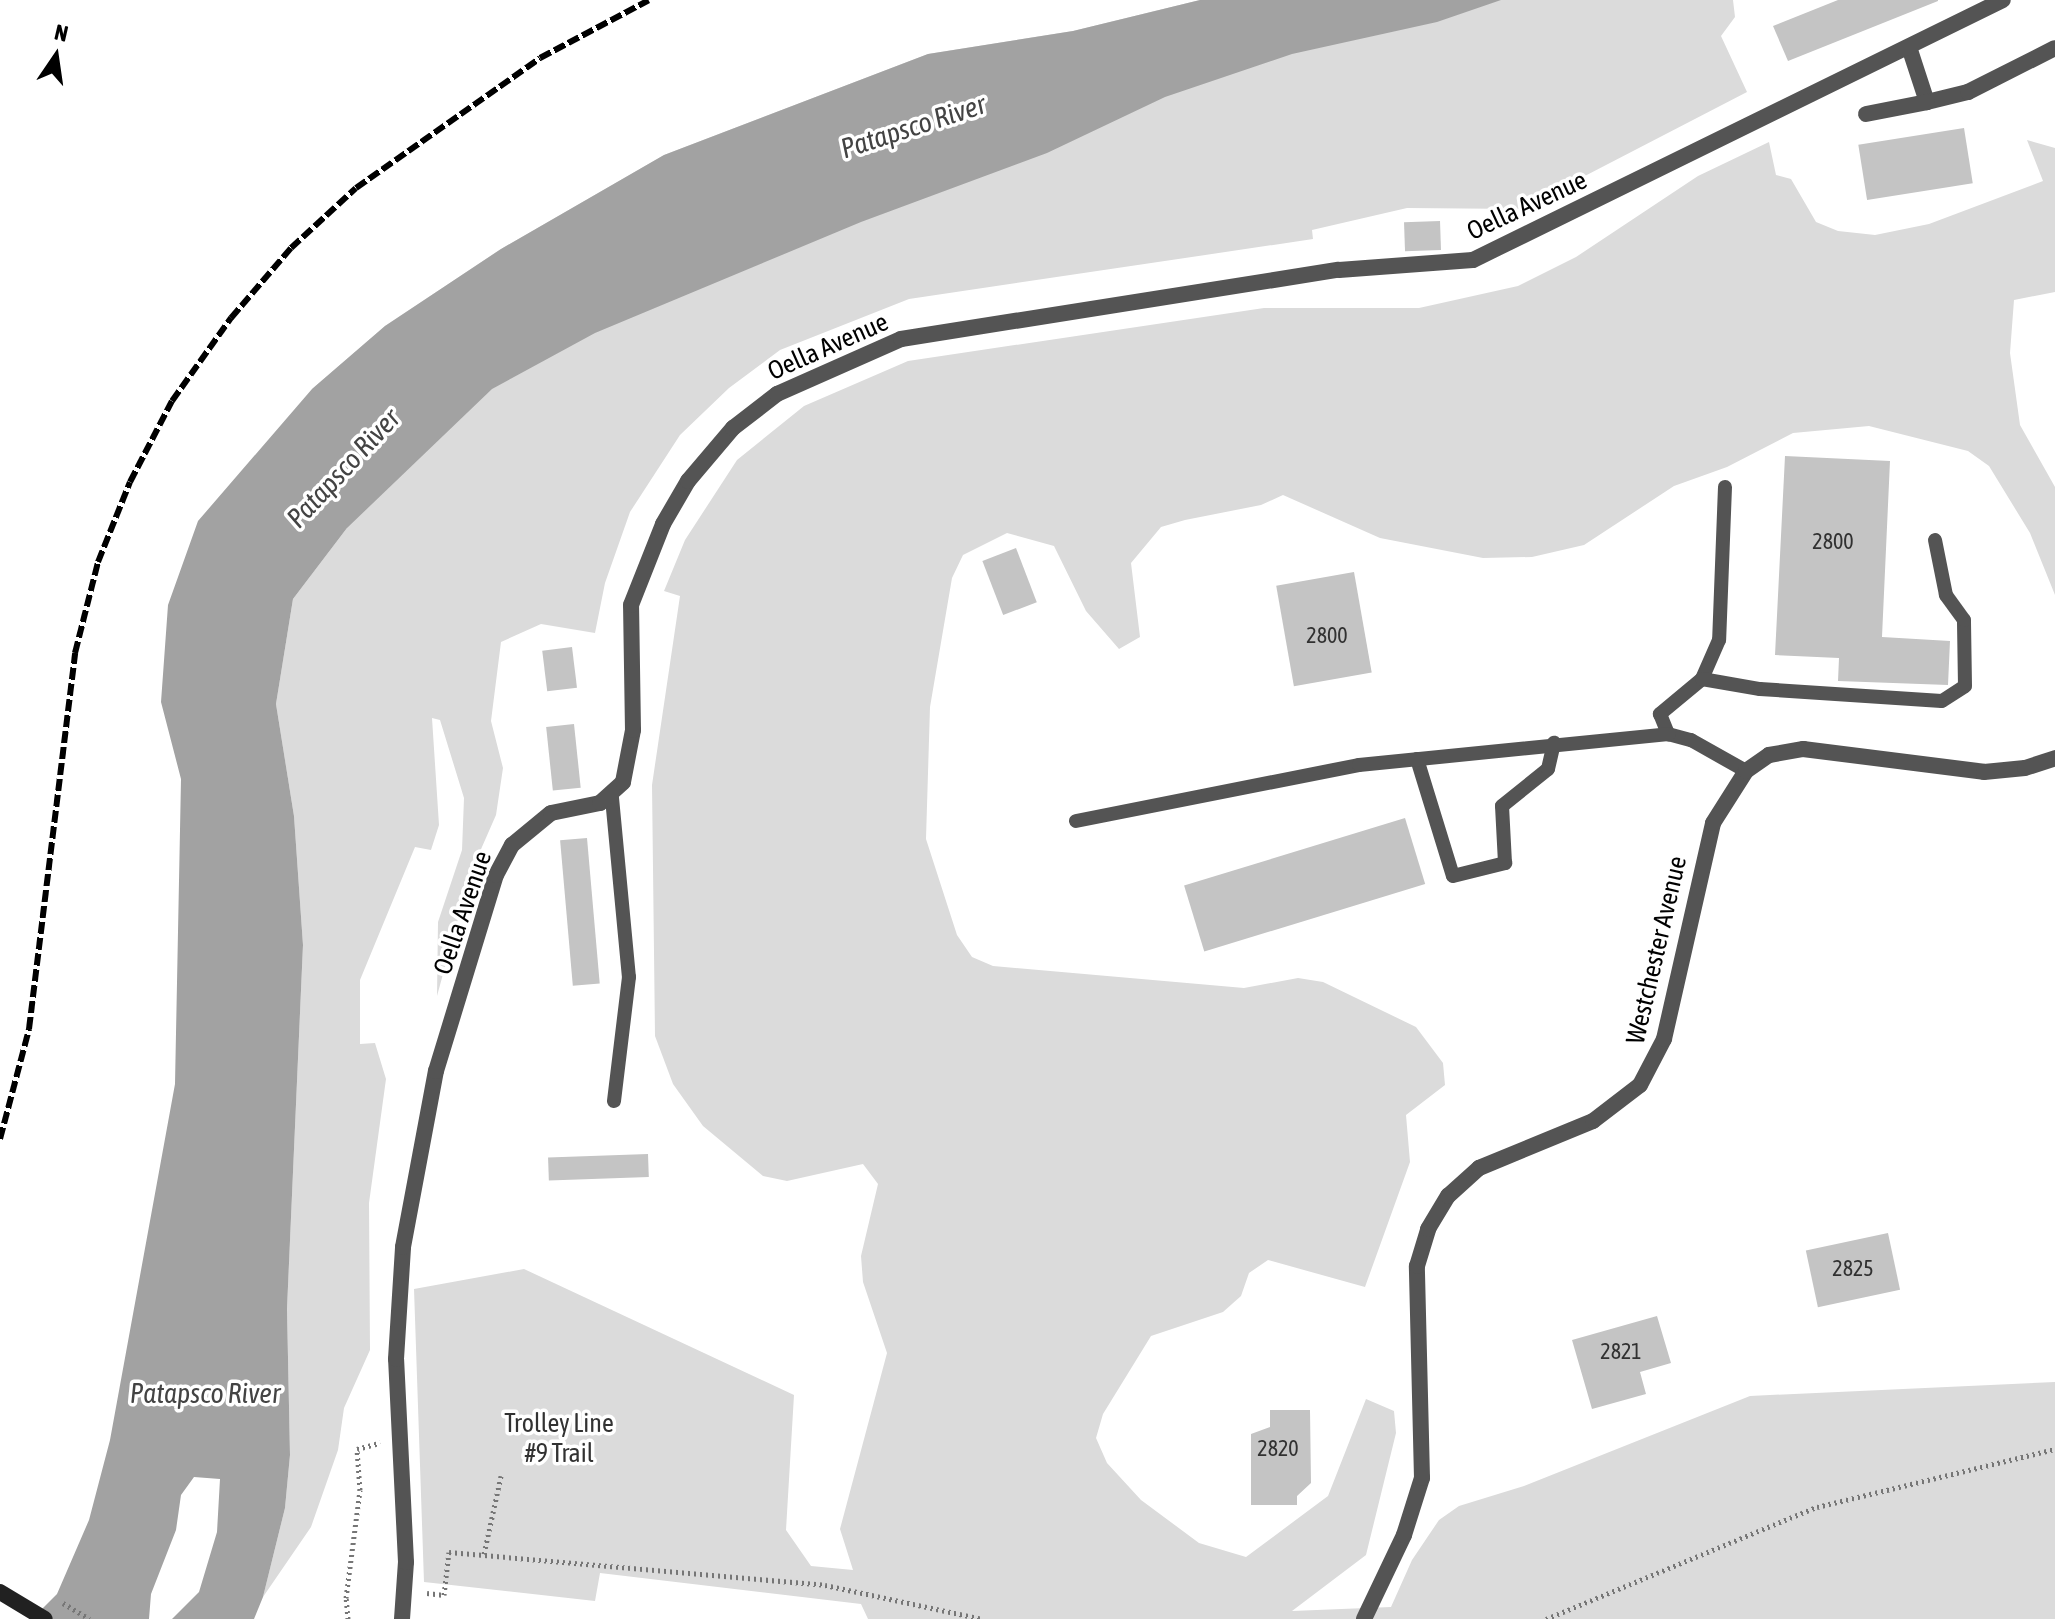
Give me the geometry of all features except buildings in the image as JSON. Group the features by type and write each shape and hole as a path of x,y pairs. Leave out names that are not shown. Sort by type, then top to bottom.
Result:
{"main road":[{"path":"0,1592 45,1619"}],"street":[{"name":"Oella Avenue","path":"402,1619 406,1562 396,1359 406,1232 436,1071 496,875 512,845 551,813 612,798 631,760 631,605 644,565 688,481 733,428 777,394 901,339 969,324 1083,313 1339,270 1473,260 2003,0"},
{"path":"1909,47 1927,102"},
{"path":"1866,114 1968,92 2055,48"},
{"path":"1746,771 1769,755 1803,749 1984,772 2025,768 2055,758"},
{"name":"Westchester Avenue","path":"1364,1619 1387,1573 1422,1478 1417,1266 1428,1229 1448,1196 1479,1168 1593,1121 1640,1085 1664,1039 1713,823 1746,771"}],"lane":[{"path":"1668,734 1660,714 1702,679 1719,640 1725,487"},
{"path":"1702,679 1760,689 1942,701 1965,686 1964,620 1946,595 1935,540"},
{"path":"1076,821 1417,759 1668,734 1691,740 1746,771"},
{"path":"1417,759 1453,876 1505,863 1502,806 1548,769 1554,743"},
{"path":"612,798 629,977 614,1101"}],"path":[{"path":"348,1619 346,1598 360,1490 357,1449 401,1442"},
{"path":"1546,1619 1817,1507 2055,1449"},
{"path":"484,1554 501,1476"},
{"path":"426,1593 444,1595 449,1552 825,1585 952,1616 982,1619"}],"green space":[{"path":"1200,0 1733,0 1735,17 1721,36 1747,92 1521,209 1407,208 1312,230 1313,239 909,299 780,350 729,388 680,435 630,512 605,583 595,633 541,624 501,642 491,721 503,768 496,815 471,872 437,996 438,922 462,850 464,798 440,720 432,718 439,825 431,850 415,847 360,980 360,1044 375,1043 386,1079 369,1203 370,1350 344,1408 338,1450 311,1527 263,1597 285,1508 290,1455 287,1309 303,945 294,816 276,704 293,599 347,528 312,389 385,326 501,249 664,155 928,54 1073,31"},
{"name":"Trolley Line #9 Trail","path":"2027,140 2055,148 2055,292 2014,300 2010,353 2020,425 2055,487 2055,595 2030,533 1989,466 1968,451 1869,426 1793,433 1727,467 1674,486 1584,545 1532,557 1483,558 1380,538 1283,495 1261,505 1161,527 1131,563 1140,637 1119,649 1086,611 1054,546 1007,533 963,555 952,578 930,707 926,839 957,935 972,957 993,966 1244,988 1298,978 1323,982 1416,1027 1443,1063 1445,1085 1406,1115 1410,1162 1365,1287 1268,1260 1249,1273 1241,1296 1223,1312 1151,1336 1103,1414 1096,1438 1107,1463 1141,1500 1199,1543 1246,1557 1328,1496 1366,1399 1394,1411 1396,1433 1366,1555 1292,1611 1391,1607 1412,1560 1439,1520 1459,1506 1524,1486 1750,1396 2055,1382 2055,1619 868,1619 861,1604 600,1573 595,1601 424,1582 414,1289 524,1269 794,1395 786,1530 811,1566 853,1570 840,1529 887,1353 863,1282 861,1256 878,1184 863,1164 787,1181 763,1176 703,1126 673,1084 655,1036 652,785 680,596 664,591 685,540 737,460 804,406 908,361 1264,308 1419,308 1518,286 1576,257 1698,176 1769,142 1776,175 1791,179 1816,222 1838,231 1875,235 1929,224 2043,181"}],"water":[{"name":"Patapsco River","path":"1200,0 1501,0 1437,22 1292,54 1165,97 1047,153 861,222 595,333 492,389 347,528 293,599 276,704 294,816 303,945 287,1309 290,1455 285,1508 263,1597 254,1619 172,1619 199,1592 217,1532 220,1479 194,1477 181,1495 176,1530 151,1594 149,1619 32,1619 57,1594 89,1520 110,1440 175,1084 181,779 161,702 168,605 198,521 312,389 385,326 501,249 664,155 928,54 1073,31"}],"railway":[{"path":"0,1139 29,1029 75,653 98,562 130,482 172,401 231,318 291,248 356,188 540,58 649,0"}]}
